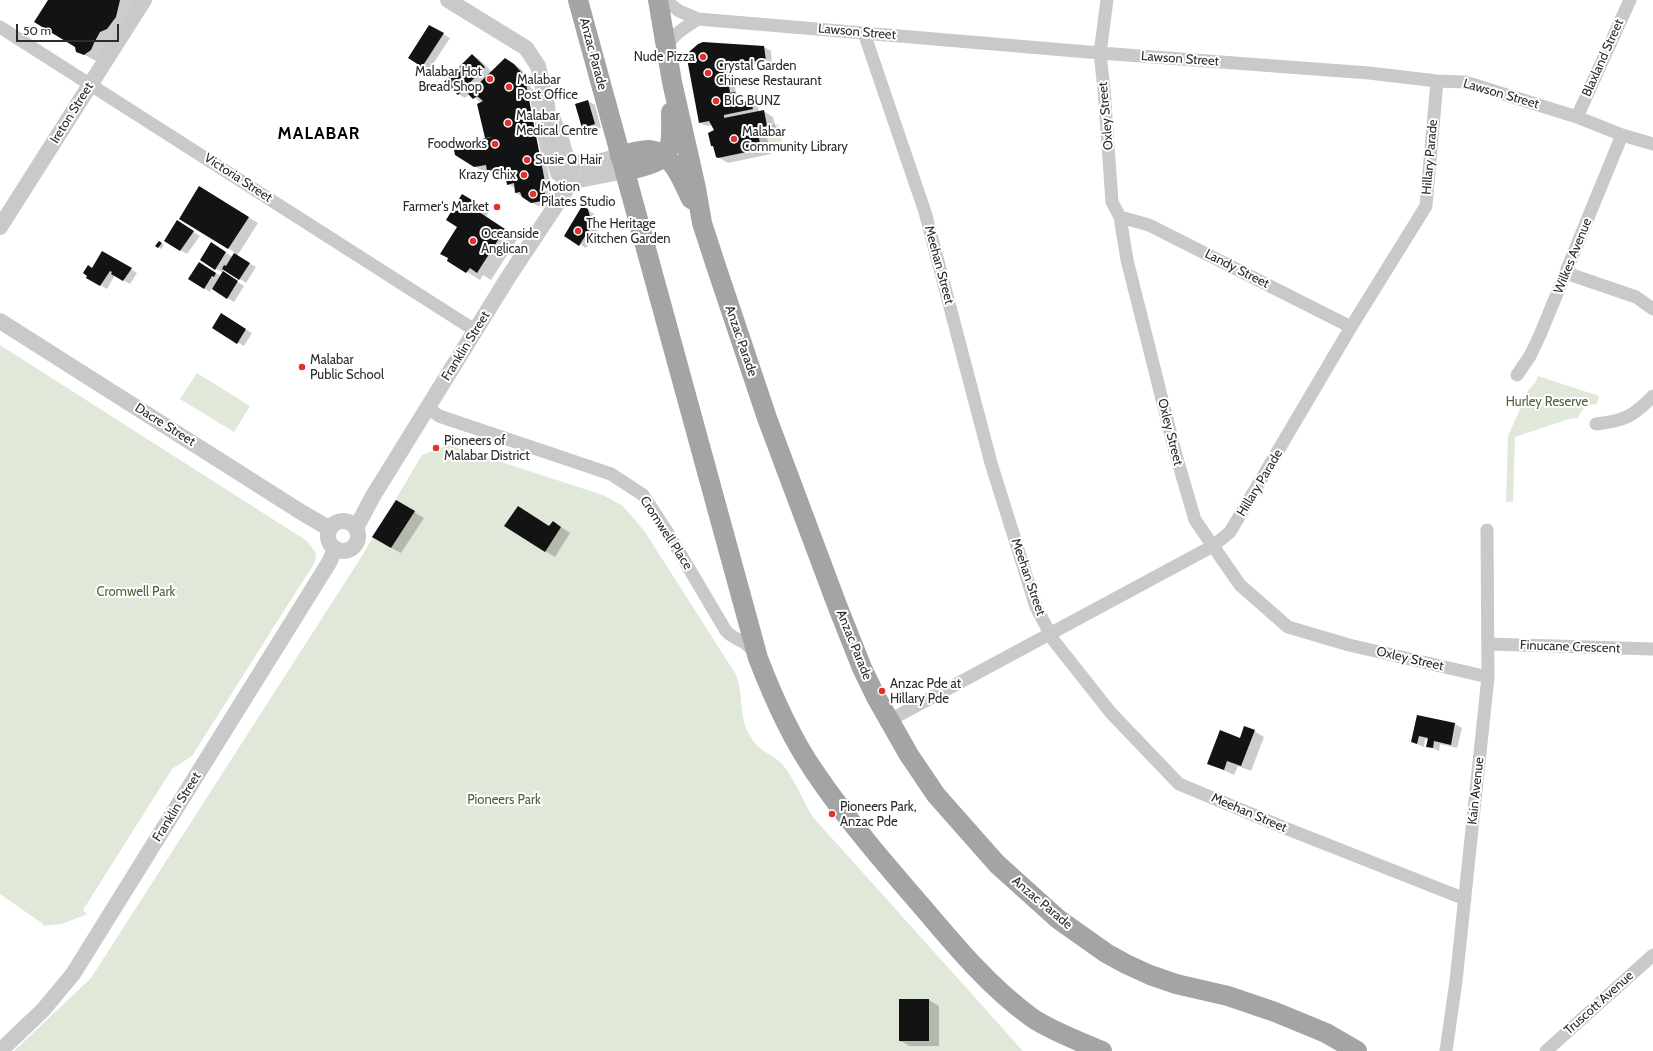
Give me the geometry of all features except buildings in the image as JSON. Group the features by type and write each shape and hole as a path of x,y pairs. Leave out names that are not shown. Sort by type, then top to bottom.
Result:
{"main road":[{"name":"Anzac Parade","path":"578,0 758,658 774,699 790,732 813,770 847,817 941,929 1004,994 1033,1018 1080,1042 1102,1051"},
{"path":"586,0 588,38"},
{"name":"Anzac Parade","path":"658,0 672,82 696,188 702,224 772,433 862,668 888,721 909,755 936,795 997,864 1058,919 1106,952 1126,964 1150,975 1176,984 1228,996 1275,1012 1326,1033 1357,1051"},
{"path":"622,163 650,165 664,156 669,149 671,141 672,82"},
{"path":"664,156 679,174 702,224"}],"street":[{"name":"Ireton Street","path":"0,227 144,0"},
{"path":"448,0 526,48 530,53 538,66 547,105 550,138 556,168 561,176 568,180 592,179 622,163"},
{"name":"Lawson Street","path":"665,0 679,11 698,18 1100,53 1369,73 1437,81 1466,82 1577,117 1622,135 1653,144"},
{"name":"Oxley Street","path":"1107,0 1100,53 1112,202 1120,217 1127,260 1176,455 1195,520 1240,585 1288,627 1349,645 1488,677"},
{"name":"Blaxland Street","path":"1577,117 1630,0"},
{"path":"667,48 668,44 676,35 698,18"},
{"name":"Victoria Street","path":"0,27 476,331"},
{"name":"Meehan Street","path":"864,33 925,212 991,463 1036,607 1054,641 1111,713 1179,784 1465,900"},
{"name":"Hillary Parade","path":"888,721 1213,546 1230,532 1351,327 1426,206 1437,81"},
{"path":"547,105 560,135 565,152 570,161 573,163 622,163"},
{"name":"Wilkes Avenue","path":"1517,375 1530,356 1540,335 1622,135"},
{"name":"Franklin Street","path":"356,528 373,496 566,190 573,163"},
{"name":"Landy Street","path":"1120,217 1149,225 1351,327"},
{"path":"1566,273 1636,297 1653,309"},
{"name":"Dacre Street","path":"0,321 330,529"},
{"path":"1596,424 1614,422 1629,417 1653,396"},
{"name":"Cromwell Place","path":"428,408 439,416 611,474 643,495 668,533 726,630 733,636 747,643 758,658"},
{"path":"340,521 349,522 356,528 358,536 355,544 348,550 340,550 335,548 329,540 330,529 340,521"},
{"name":"Kain Avenue","path":"1446,1051 1456,981 1488,677 1487,530"},
{"name":"Franklin Street","path":"0,1051 43,1010 73,974 330,561 335,548"},
{"name":"Finucane Crescent","path":"1488,644 1653,649"},
{"name":"Truscott Avenue","path":"1546,1051 1653,955"}],"green space":[{"path":"778,124 783,146 762,152 757,128"},
{"name":"Cromwell Park","path":"0,345 307,541 316,553 315,562 192,756 172,769 83,910 87,914 62,924 43,926 43,924 0,894"},
{"path":"197,373 250,406 234,432 180,399"},
{"name":"Hurley Reserve","path":"1538,376 1599,396 1597,404 1585,407 1578,418 1569,419 1515,437 1513,502 1506,502 1508,436 1529,389 1535,383"},
{"name":"Pioneers Park","path":"449,445 603,495 623,506 645,532 735,673 738,680 745,725 752,739 760,748 783,765 812,816 1023,1051 14,1051 91,978 360,559 422,455"}],"place":[{"name":"Nude Pizza","path":"703,57"},
{"name":"Crystal Garden Chinese Restaurant","path":"708,73"},
{"name":"Malabar Hot Bread Shop","path":"490,79"},
{"name":"Malabar Post Office","path":"509,87"},
{"name":"BIG BUNZ","path":"716,101"},
{"name":"Malabar Medical Centre","path":"508,123"},
{"name":"Malabar Community Library","path":"734,139"},
{"name":"Foodworks","path":"495,144"},
{"name":"Susie Q Hair","path":"527,160"},
{"name":"Krazy Chix","path":"524,175"},
{"name":"Motion Pilates Studio","path":"533,194"},
{"name":"Farmer's Market","path":"497,207"},
{"name":"The Heritage Kitchen Garden","path":"578,231"},
{"name":"Oceanside Anglican","path":"473,241"},
{"name":"Malabar Public School","path":"302,367"},
{"name":"Pioneers of Malabar District","path":"436,448"},
{"name":"Anzac Pde at Hillary Pde","path":"882,691"},
{"name":"Pioneers Park, Anzac Pde","path":"832,814"}],"district":[{"name":"MALABAR","path":"319,134"}]}
